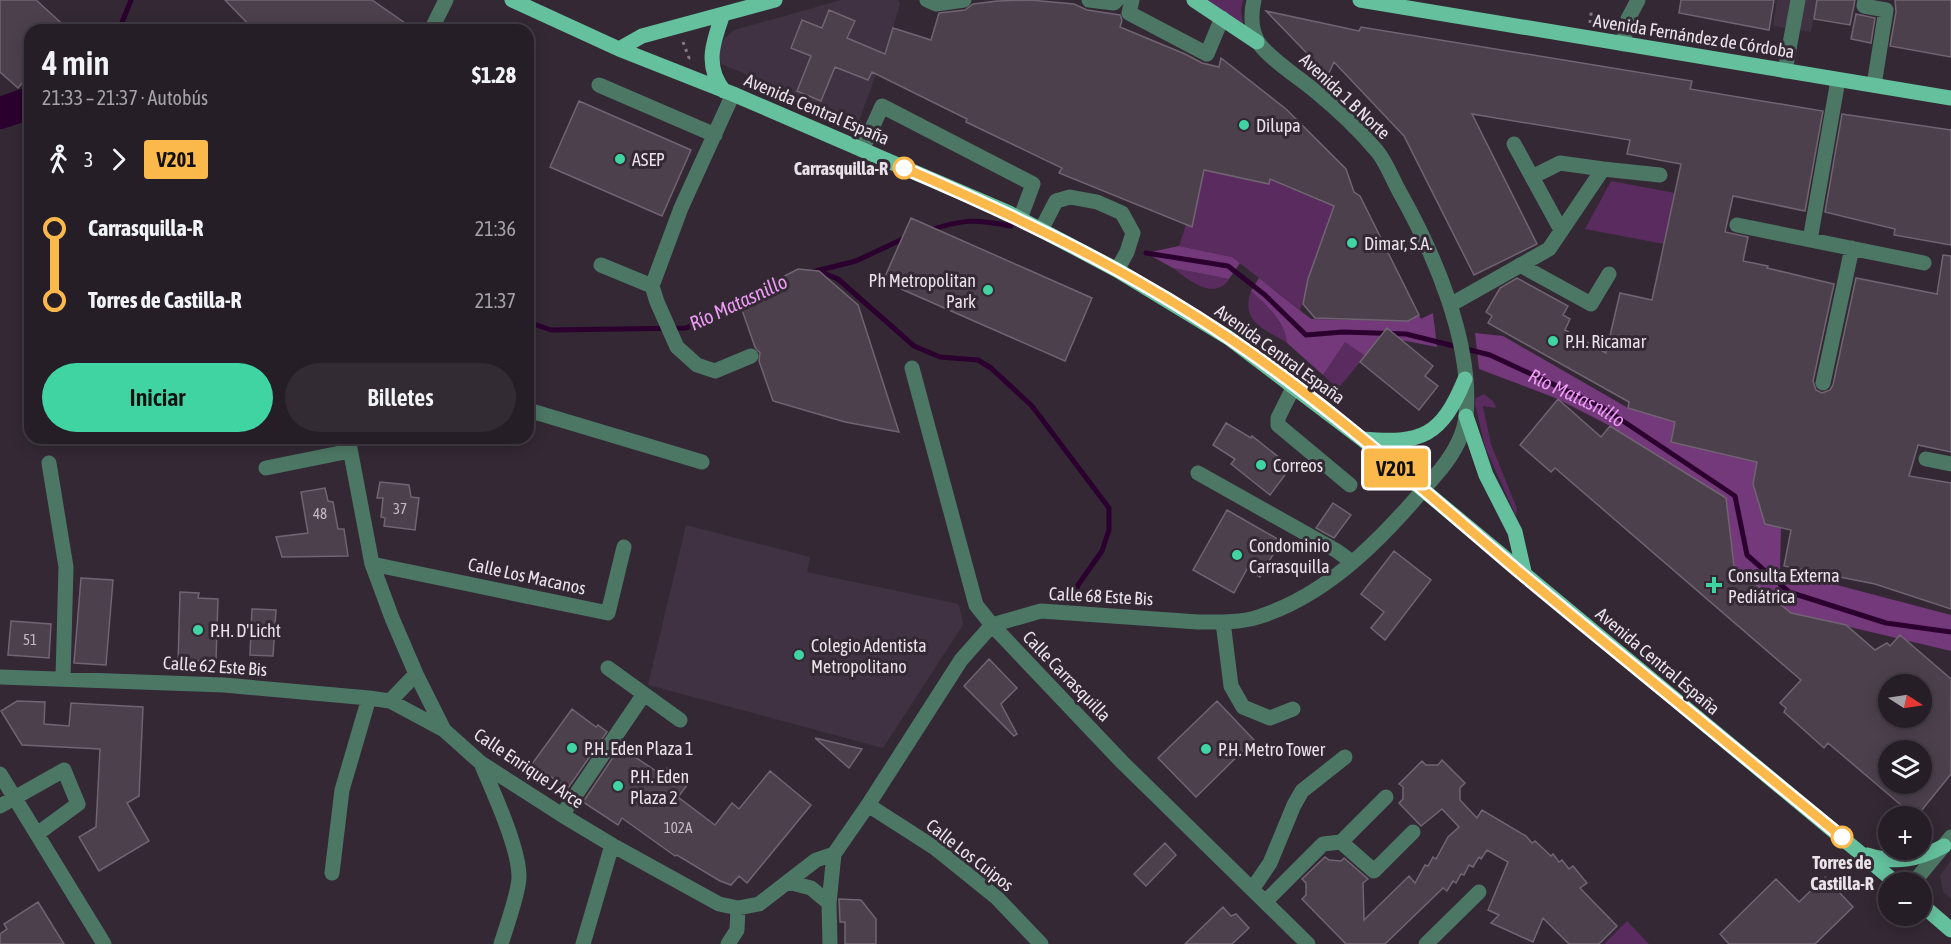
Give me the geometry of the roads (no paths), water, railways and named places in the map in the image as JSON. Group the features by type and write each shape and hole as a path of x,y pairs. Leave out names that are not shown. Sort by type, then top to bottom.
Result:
{"main road":[{"name":"Avenida Central España","path":"512,0 619,49 728,92 1020,219 1117,270 1229,338 1362,439 1883,872"},
{"path":"619,49 642,36 678,27 725,9 775,0"},
{"path":"1194,0 1257,42"},
{"name":"Avenida Fernández de Córdoba","path":"1360,0 1951,98"},
{"path":"725,9 715,36 712,66 715,80 728,92"},
{"path":"1362,439 1404,441 1418,438 1434,429 1447,416 1464,375"},
{"path":"1466,416 1486,475 1515,532 1525,576"},
{"path":"1861,853 1890,860 1908,860 1917,858 1948,842"},
{"path":"1932,914 1951,930"}],"street":[{"path":"434,24 446,0"},
{"path":"927,0 936,4 964,0"},
{"path":"1089,0 1108,4 1117,0"},
{"path":"1132,0 1129,13 1207,54 1222,18"},
{"path":"1254,0 1252,22 1257,42"},
{"path":"1623,44 1628,19 1638,0"},
{"path":"1785,71 1798,0"},
{"path":"1865,0 1864,6 1886,10 1874,86"},
{"name":"Avenida 1 B Norte","path":"1257,42 1318,93 1379,153 1431,252 1450,304 1460,346 1466,416 1460,438 1451,456 1423,490"},
{"path":"1810,240 1838,80"},
{"path":"599,85 715,135"},
{"path":"728,92 715,135 681,208 652,286 677,347 698,364 715,371 751,356"},
{"path":"862,150 882,106 1033,184 1020,219"},
{"path":"1514,144 1561,230"},
{"path":"1532,177 1560,163 1660,175"},
{"path":"1450,304 1549,249 1603,169"},
{"path":"1041,230 1056,201 1071,197 1097,202 1122,213 1133,233 1127,252 1117,270"},
{"path":"1737,225 1924,263"},
{"path":"1823,383 1852,249"},
{"path":"601,265 652,286"},
{"path":"1520,265 1591,304 1609,274"},
{"name":"Calle Carrasquilla","path":"912,368 976,605 992,625 1122,762 1308,944"},
{"path":"1294,386 1278,418 1278,425 1350,485"},
{"path":"534,412 702,462"},
{"path":"266,468 349,444"},
{"name":"Calle Enrique J Arce","path":"349,444 372,564 416,674 444,730 481,763 562,815 719,904 738,908"},
{"path":"1926,459 1951,464"},
{"path":"49,463 66,567 63,678"},
{"path":"1198,473 1337,551 1352,562"},
{"name":"Calle 68 Este Bis","path":"992,625 1041,611 1198,622 1256,618 1294,603 1330,581 1371,545 1423,490"},
{"name":"Calle Los Macanos","path":"372,564 608,613 624,547"},
{"path":"1223,622 1231,686 1243,707 1270,718 1293,709"},
{"path":"830,944 829,903 834,854 961,660 992,625"},
{"path":"608,668 680,720"},
{"path":"416,674 390,701 444,730"},
{"name":"Calle 62 Este Bis","path":"0,676 224,685 390,701"},
{"path":"562,815 644,694"},
{"path":"332,873 342,790 369,698"},
{"path":"1253,888 1270,863 1302,791 1345,757"},
{"path":"481,763 506,825 518,864 519,879 501,944"},
{"path":"0,806 64,770 78,804 37,834"},
{"path":"0,774 104,944"},
{"path":"1266,901 1323,844 1341,842 1386,797"},
{"name":"Calle Los Cuipos","path":"868,805 935,848 997,898 1041,944"},
{"path":"1341,842 1374,871 1413,832"},
{"path":"1922,872 1948,842"},
{"path":"583,944 612,845"},
{"path":"728,944 737,930 738,908 759,904 816,860 834,854"},
{"path":"788,882 811,888 829,903"},
{"path":"1426,944 1479,892"}],"waterway":[{"path":"121,24 131,0"},
{"name":"Río Matasnillo","path":"0,113 24,105"},
{"name":"Río Matasnillo","path":"928,231 969,221 1011,226"},
{"name":"Río Matasnillo","path":"812,272 856,261 907,237"},
{"name":"Río Matasnillo","path":"1146,253 1228,266 1265,295 1306,335 1343,332 1406,334 1490,355 1602,407 1735,496 1747,555 1789,592 1886,623 1951,632"},
{"path":"819,271 838,279 914,346 940,357 978,360 991,368 1032,406 1109,508 1109,530 1102,551 1078,585 1075,598"},
{"name":"Río Matasnillo","path":"534,324 551,330 686,328 740,304 767,287"}],"place":[{"name":"Dilupa","path":"1244,125"},
{"name":"ASEP","path":"620,159"},
{"name":"Carrasquilla-R","path":"904,168"},
{"name":"Dimar, S.A.","path":"1352,243"},
{"name":"Ph Metropolitan Park","path":"988,290"},
{"name":"P.H. Ricamar","path":"1553,341"},
{"name":"Correos","path":"1261,465"},
{"name":"Condominio Carrasquilla","path":"1237,555"},
{"name":"Consulta Externa Pediátrica","path":"1714,585"},
{"name":"P.H. D'Licht","path":"198,630"},
{"name":"Colegio Adentista Metropolitano","path":"799,655"},
{"name":"P.H. Eden Plaza 1","path":"572,748"},
{"name":"P.H. Metro Tower","path":"1206,749"},
{"name":"P.H. Eden Plaza 2","path":"618,786"},
{"name":"Torres de Castilla-R","path":"1842,837"}]}
